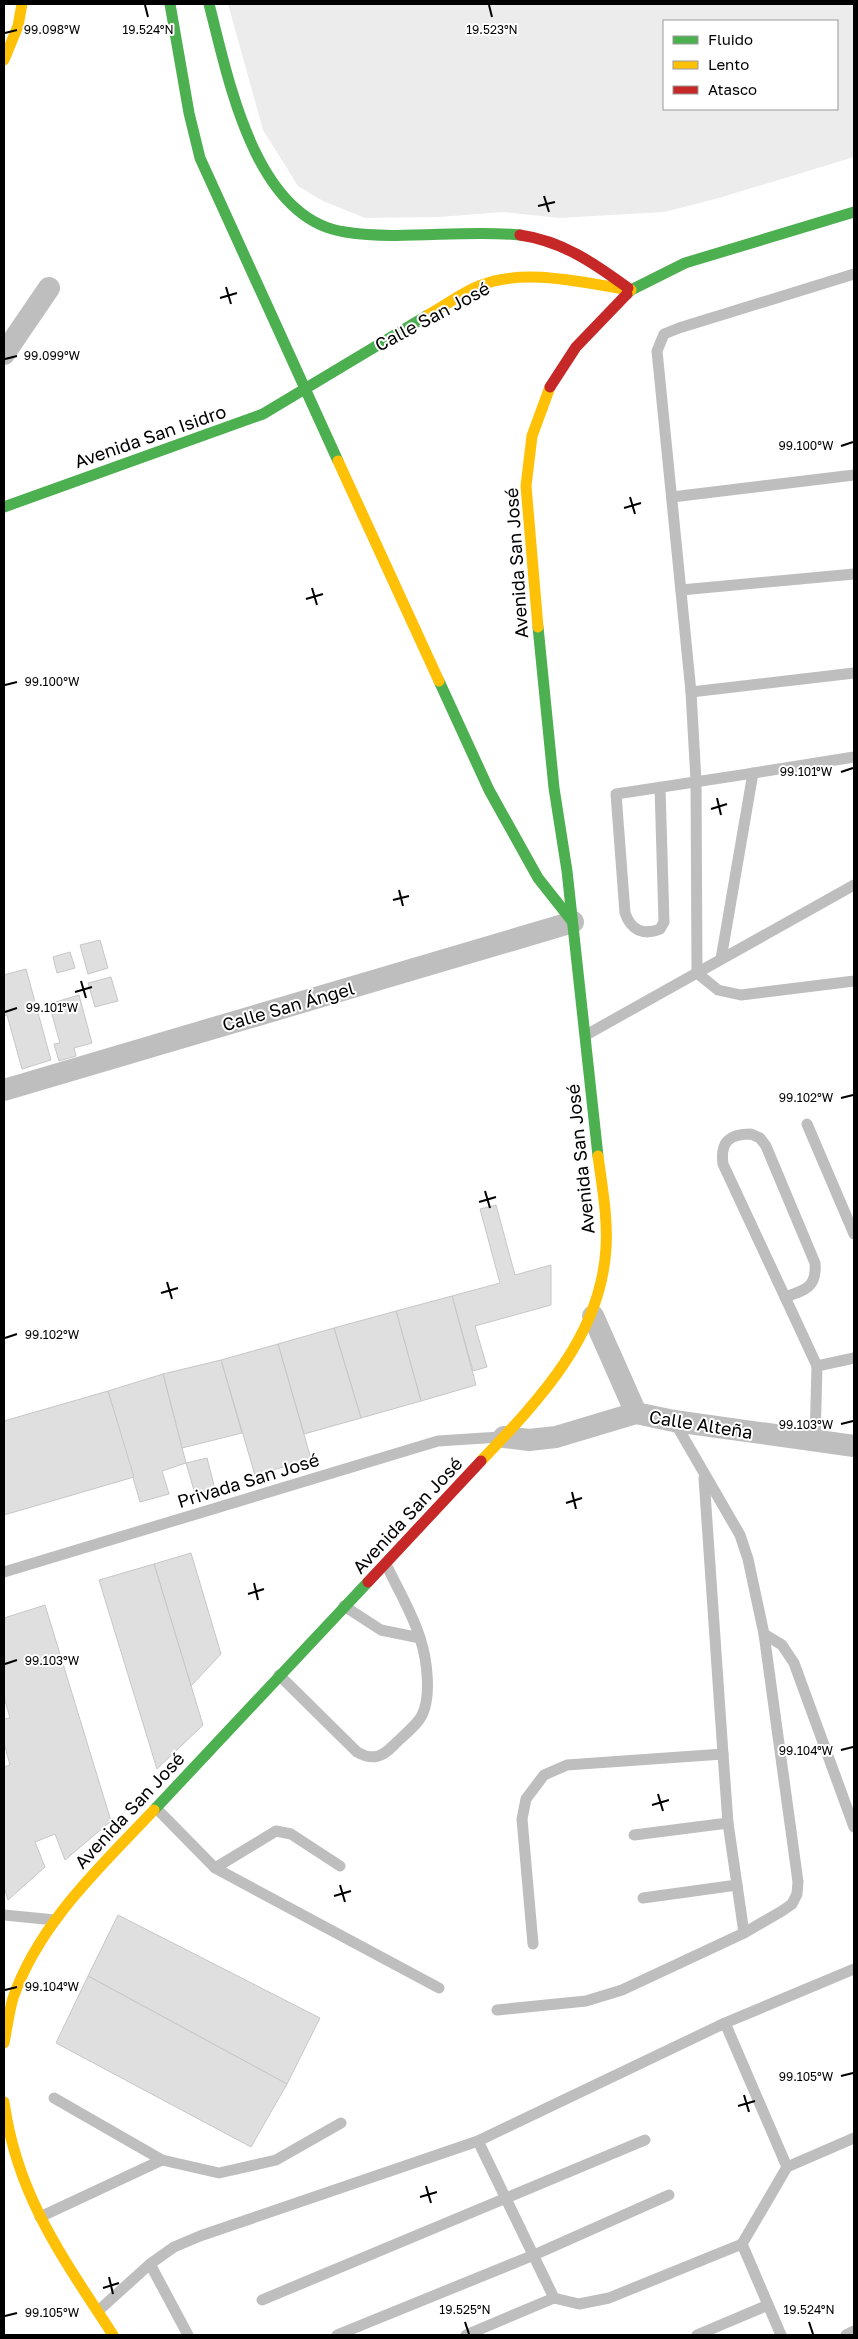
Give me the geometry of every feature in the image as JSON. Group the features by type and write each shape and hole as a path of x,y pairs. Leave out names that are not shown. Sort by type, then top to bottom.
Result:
{"main road":[{"path":"4,60 18,26 22,4"},
{"path":"170,4 180,49 189,115 197,152 304,392 489,790 515,840 538,878 573,922"},
{"path":"209,4 236,101 252,143 269,175 285,197 300,212 321,225 340,232 434,234 498,232 540,238 592,261 631,290"},
{"name":"Avenida San José","path":"4,2043 13,1999 30,1960 55,1920 73,1896 504,1437 570,1360 593,1316 606,1250 604,1208 573,922 554,788 526,486 532,436 550,388 576,347 631,290 685,263 854,212"},
{"name":"Calle San José","path":"304,392 379,343 453,300 487,284 508,279 535,277 631,290"},
{"name":"Avenida San Isidro","path":"4,508 238,424 263,414 304,392"},
{"path":"4,2102 9,2157 40,2217 113,2335"}],"street":[{"path":"4,354 49,288"},
{"name":"Calle San Ángel","path":"4,1090 573,922"},
{"name":"Calle Alteña","path":"593,1316 636,1413"},
{"name":"Calle Alteña","path":"504,1437 529,1440 556,1437 636,1413 674,1422 854,1446"}],"lane":[{"path":"697,973 696,782 691,692 657,351 664,334 679,328 854,274"},
{"path":"672,497 854,475"},
{"path":"681,590 854,574"},
{"path":"691,692 854,673"},
{"path":"660,787 664,922 660,928 648,933 637,931 628,924 624,913 616,794 660,787 696,782 854,757"},
{"path":"721,959 753,773"},
{"path":"584,1036 854,885"},
{"path":"697,973 718,990 741,994 854,981"},
{"path":"807,1124 854,1234"},
{"path":"785,1297 802,1292 811,1285 816,1275 815,1263 766,1146 760,1138 751,1134 737,1135 726,1141 721,1152 723,1164 817,1366 815,1441"},
{"path":"817,1366 854,1358"},
{"path":"497,2010 586,2001 622,1990 744,1933 792,1904 797,1894 798,1882 764,1634 748,1559 740,1535 674,1422"},
{"name":"Privada San José","path":"4,1572 438,1441 504,1437"},
{"path":"704,1474 728,1823 744,1933"},
{"path":"279,1675 357,1752 367,1758 378,1757 387,1752 419,1720 427,1703 428,1686 420,1638 386,1564"},
{"path":"344,1606 381,1630 420,1638"},
{"path":"764,1634 782,1644 794,1664 854,1827"},
{"path":"533,1944 522,1819 526,1799 544,1775 567,1765 723,1754"},
{"path":"155,1807 216,1868 439,1988"},
{"path":"634,1835 728,1823"},
{"path":"216,1868 276,1830 291,1834 340,1866"},
{"path":"643,1898 737,1885"},
{"path":"4,1915 55,1920"},
{"path":"98,2311 150,2264 174,2247 200,2236 478,2141 725,2023 854,1969"},
{"path":"725,2023 787,2167"},
{"path":"54,2098 162,2160 219,2173 276,2160 342,2122"},
{"path":"466,2335 554,2298 579,2304 609,2298 742,2244 787,2167 854,2138"},
{"path":"262,2300 645,2140"},
{"path":"478,2141 554,2298"},
{"path":"40,2217 162,2160"},
{"path":"337,2335 534,2255 669,2195"},
{"path":"742,2244 781,2335"},
{"path":"150,2264 188,2335"},
{"path":"697,2335 768,2305"},
{"path":"846,2335 854,2331"}],"shaded area":[{"path":"228,4 854,4 854,157 719,198 664,212 559,218 503,212 439,217 365,218 323,201 298,186 263,130"}],"building":[{"path":"100,940 108,968 88,974 80,945"},
{"path":"70,952 75,968 57,973 53,957"},
{"path":"26,969 51,1060 22,1069 7,1015 4,1016 4,975"},
{"path":"111,977 118,1001 95,1007 88,983"},
{"path":"79,995 92,1043 74,1048 76,1056 59,1061 54,1044 60,1043 49,1004"},
{"path":"496,1205 515,1275 551,1265 551,1305 475,1326 487,1367 473,1371 452,1296 500,1283 480,1209"},
{"path":"452,1296 476,1385 421,1401 396,1311"},
{"path":"396,1311 421,1401 361,1418 334,1328"},
{"path":"334,1328 361,1418 304,1434 278,1344"},
{"path":"278,1344 311,1459 255,1475 221,1360"},
{"path":"221,1360 242,1433 182,1448 163,1374"},
{"path":"163,1374 186,1463 162,1471 169,1494 140,1502 108,1391"},
{"path":"108,1391 134,1477 4,1515 4,1421"},
{"path":"207,1458 215,1489 195,1494 186,1463"},
{"path":"191,1553 221,1654 191,1686 154,1564"},
{"path":"154,1564 203,1725 157,1769 99,1580"},
{"path":"45,1605 111,1821 65,1860 55,1834 35,1842 45,1867 8,1900 4,1887 4,1767 10,1765 4,1743 4,1719 10,1718 4,1697 4,1618"},
{"path":"118,1915 320,2018 287,2084 88,1976"},
{"path":"88,1976 287,2084 251,2147 56,2043"}],"traffic: fast":[{"path":"170,4 189,113 200,158 338,461"},
{"path":"209,4 225,69 236,105 250,140 267,173 288,201 314,221 345,232 367,234 476,233 520,235"},
{"path":"627,294 631,290 685,263 854,212"},
{"path":"4,507 263,414 428,315"},
{"path":"538,627 554,788 567,871 598,1156"},
{"path":"439,681 489,790 538,878 572,921"},
{"path":"154,1810 368,1582"}],"traffic: slow":[{"path":"4,60 18,26 22,4"},
{"path":"428,315 466,292 497,280 535,277 554,278 631,290"},
{"path":"538,627 526,486 532,436 550,387"},
{"path":"338,461 439,681"},
{"path":"481,1461 545,1390 580,1338 593,1310 602,1280 606,1248 603,1190 598,1156"},
{"path":"4,2043 13,1998 24,1971 55,1920 93,1874 154,1810"},
{"path":"4,2102 10,2136 19,2167 31,2197 60,2252 113,2335"}],"traffic: jam":[{"path":"520,235 550,242 577,254 628,288"},
{"path":"550,387 576,347 627,294"},
{"path":"368,1582 481,1461"}]}
